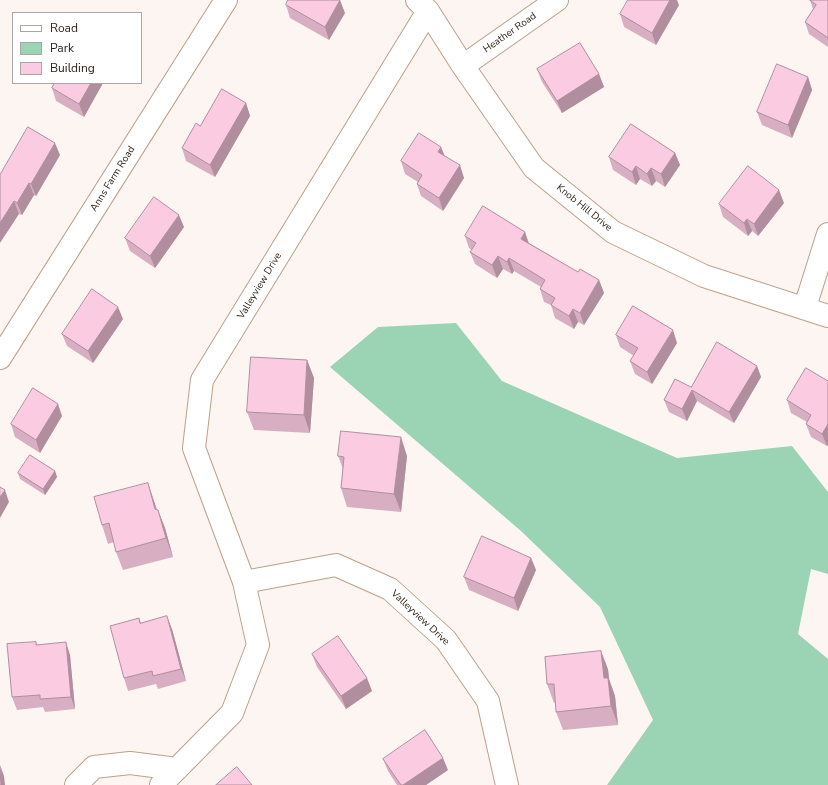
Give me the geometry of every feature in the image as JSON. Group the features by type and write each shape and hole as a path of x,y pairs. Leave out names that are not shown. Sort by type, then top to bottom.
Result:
{"street":[{"name":"Anns Farm Road","path":"0,358 226,0"},
{"name":"Heather Road","path":"463,66 557,0"},
{"name":"Knob Hill Drive","path":"423,5 463,66 534,168 613,232 704,276 805,307 828,316"},
{"name":"Valleyview Drive","path":"161,785 232,713 258,645 244,582 194,448 202,380 423,5"},
{"path":"805,307 828,234"},
{"name":"Valleyview Drive","path":"244,582 336,565 390,589 446,640 488,701 507,785"},
{"path":"76,785 94,767 130,763 177,769"}],"green space":[{"path":"456,323 502,381 677,458 792,446 828,492 828,574 811,569 798,634 828,659 828,785 607,785 653,720 600,607 521,531 330,367 378,327"}],"building":[{"path":"288,0 340,0 325,27 286,5"},
{"path":"628,0 670,0 652,33 620,14"},
{"path":"810,0 828,0 828,38 805,22 816,5"},
{"path":"580,43 599,74 557,101 537,69"},
{"path":"777,64 808,77 788,125 757,112"},
{"path":"54,84 90,84 79,104 52,88"},
{"path":"222,89 246,103 210,165 182,148 196,123 200,126"},
{"path":"631,124 675,153 661,174 651,168 647,174 636,166 632,172 609,157"},
{"path":"28,127 55,143 31,184 29,183 17,203 14,201 0,223 0,175"},
{"path":"419,133 441,147 438,152 460,165 439,198 417,184 422,175 401,161"},
{"path":"748,166 779,190 754,224 747,219 744,223 719,204"},
{"path":"154,197 179,215 150,256 125,238"},
{"path":"483,206 525,232 521,239 578,272 580,269 599,280 580,313 573,309 569,316 551,305 555,298 540,289 545,280 509,258 507,262 498,256 492,265 470,252 476,243 465,236"},
{"path":"92,289 118,307 88,351 62,334"},
{"path":"633,306 673,330 647,372 630,361 638,348 616,335"},
{"path":"717,342 757,366 729,412 692,390 682,409 664,400 675,379 691,387"},
{"path":"251,357 307,360 304,415 247,412"},
{"path":"806,368 828,381 828,424 822,434 806,424 811,415 787,400"},
{"path":"33,388 58,404 36,440 11,424"},
{"path":"341,431 401,437 394,494 341,488 344,457 338,456"},
{"path":"30,455 55,471 43,489 18,473"},
{"path":"148,483 155,509 158,510 166,538 116,552 109,523 102,525 94,497"},
{"path":"0,487 5,490 0,497"},
{"path":"482,536 531,558 514,598 464,577"},
{"path":"167,616 181,669 153,676 152,671 124,678 110,626 139,618 140,623"},
{"path":"338,636 367,678 341,696 312,654"},
{"path":"36,642 36,645 66,642 71,697 40,699 40,695 12,697 7,644"},
{"path":"601,651 604,678 608,678 611,706 556,712 554,684 547,684 545,657"},
{"path":"425,730 443,758 401,785 383,759"},
{"path":"237,767 252,785 216,785"}]}
